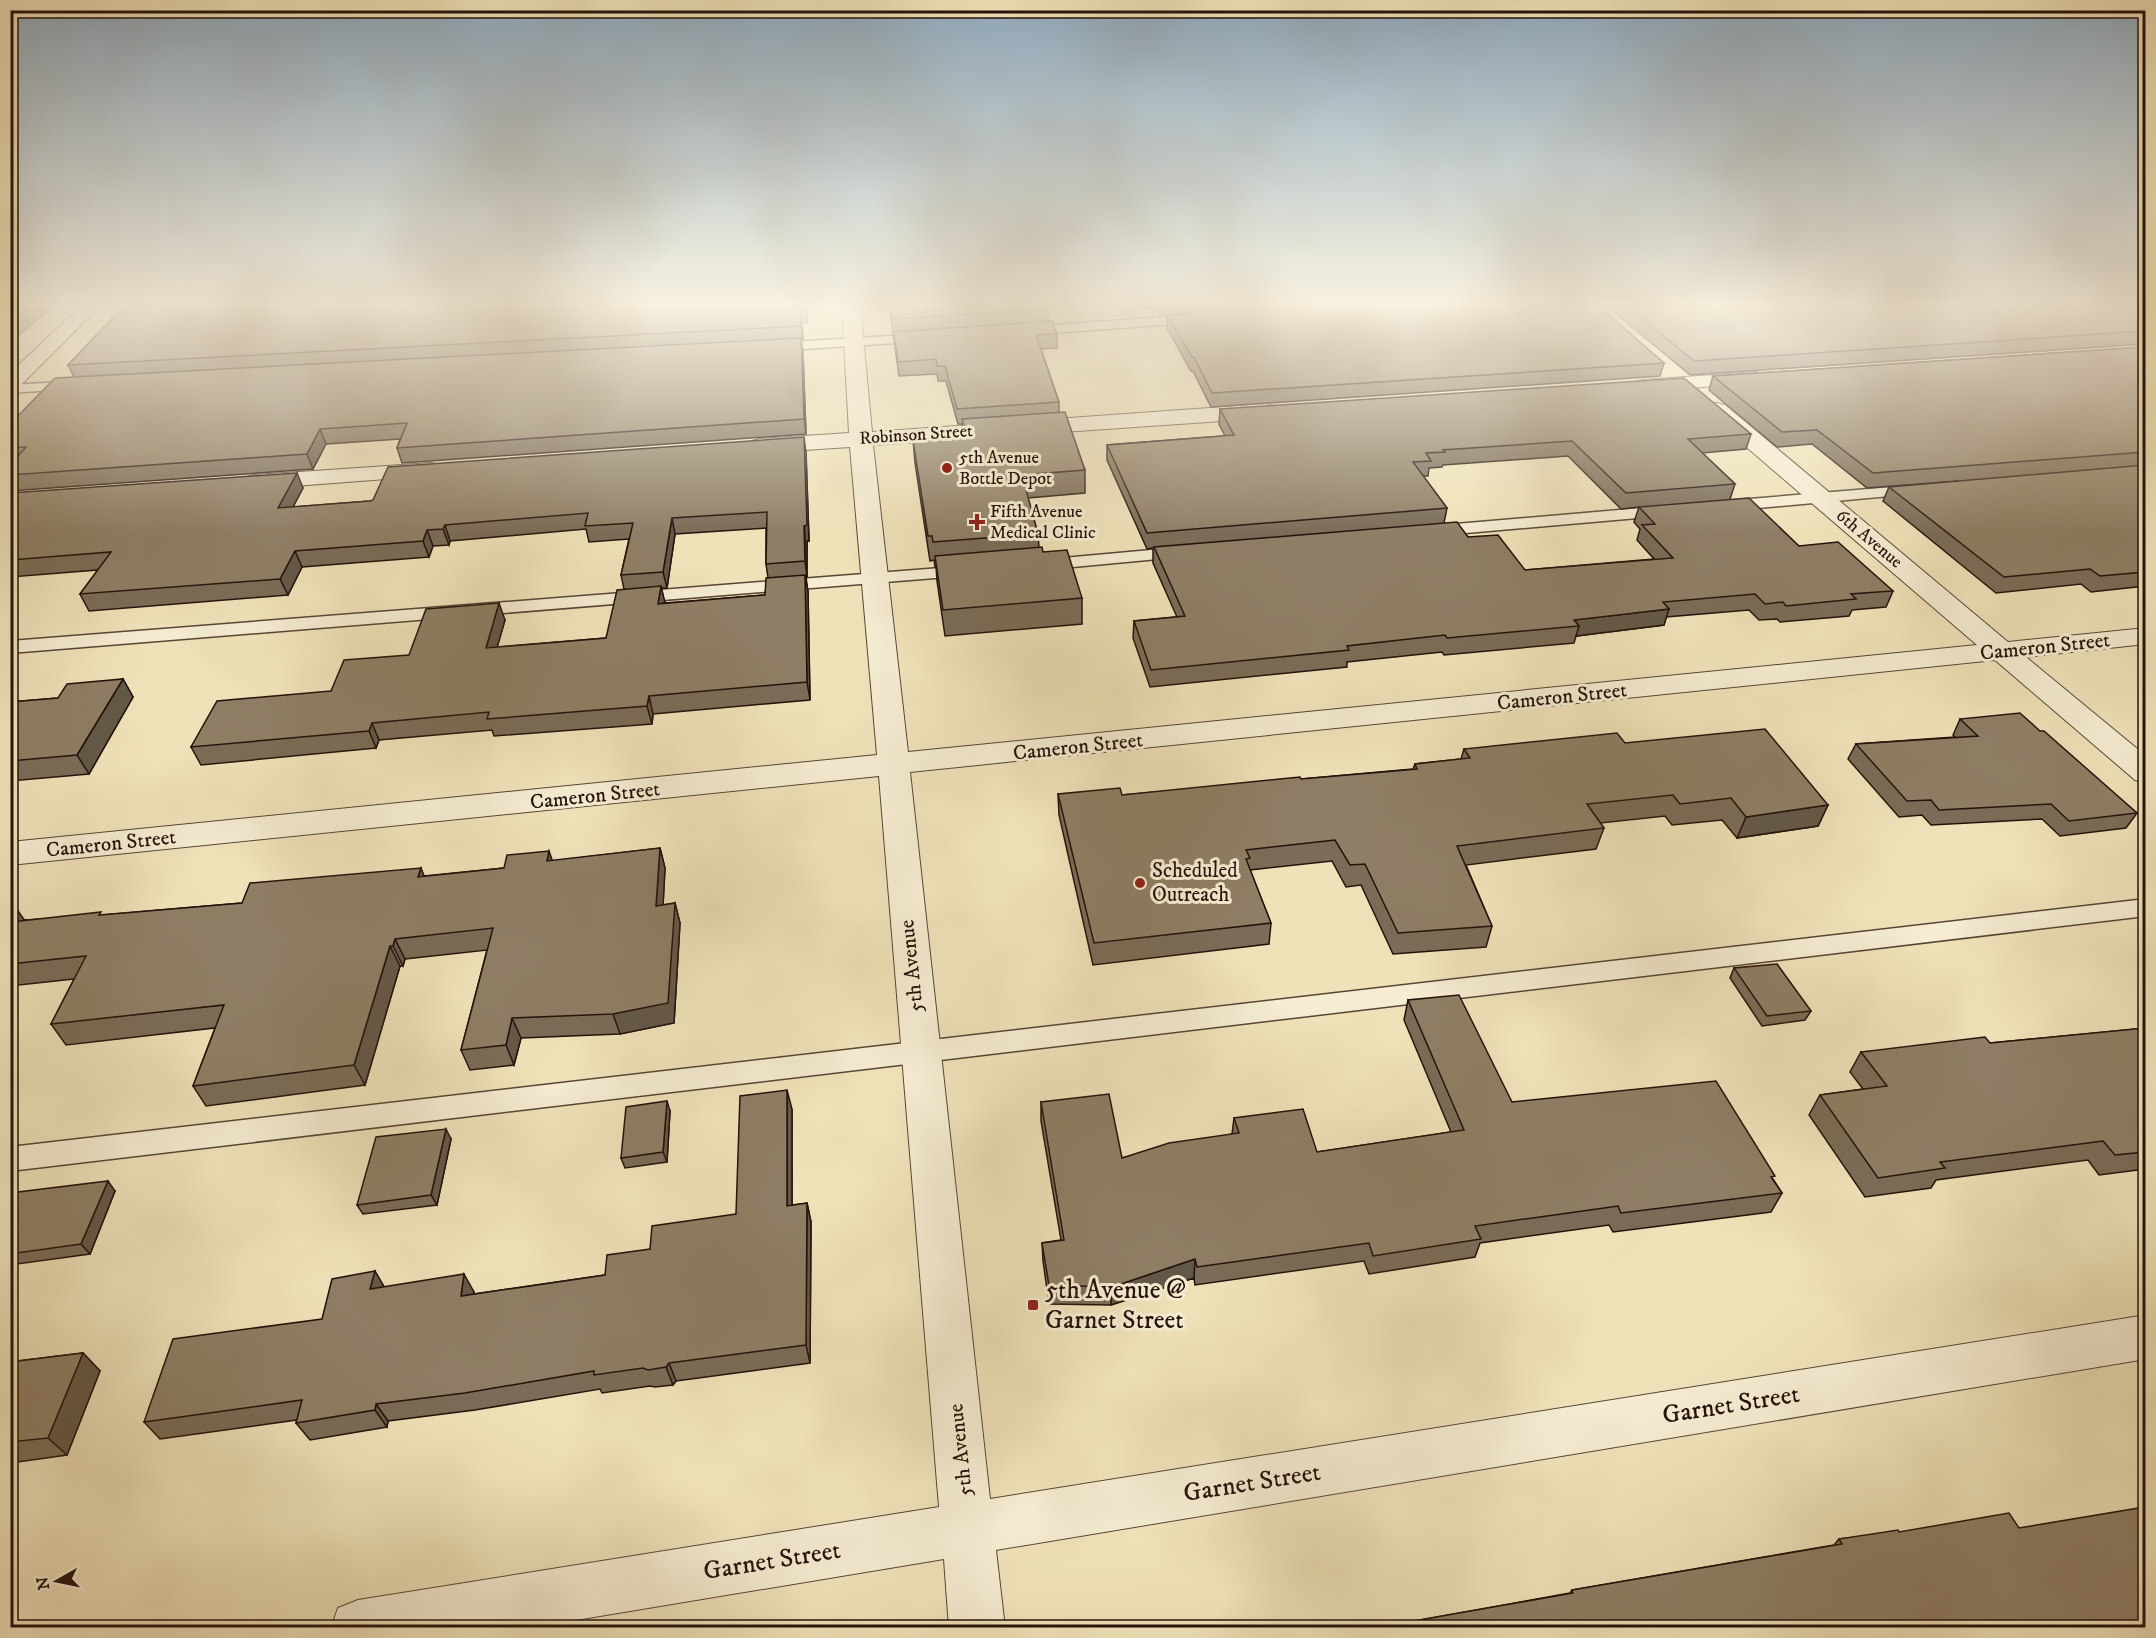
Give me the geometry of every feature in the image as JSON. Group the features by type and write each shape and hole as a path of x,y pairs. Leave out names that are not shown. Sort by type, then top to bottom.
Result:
{"street":[{"name":"5th Avenue","path":"857,381 977,1628"},
{"path":"1625,387 1706,381"},
{"name":"6th Avenue","path":"1685,383 2145,773"},
{"name":"Robinson Street","path":"743,447 1291,410"},
{"path":"235,484 447,469"},
{"name":"Cameron Street","path":"10,854 893,766 2145,636"},
{"name":"Garnet Street","path":"358,1628 2145,1337"}],"lane":[{"path":"10,387 94,384"},
{"path":"1713,507 1936,489"},
{"path":"1414,533 1689,509"},
{"path":"1020,566 1199,551"},
{"path":"10,647 984,570"},
{"path":"10,1159 2145,907"}],"building":[{"path":"52,381 803,381 804,419 397,448 407,423 320,429 307,454 10,475 10,465 26,447 10,448 10,424"},
{"path":"949,381 1052,381 1059,402 957,409"},
{"path":"1206,381 1386,381 1212,393"},
{"path":"1633,381 1688,381 1751,434 1688,439 1735,484 1626,493 1572,441 1443,450 1445,452 1426,453 1431,461 1413,462 1447,508 1147,533 1107,445 1234,435 1220,409"},
{"path":"1720,381 2145,381 2145,452 1873,473 1817,430 1782,432"},
{"path":"1065,412 1085,470 1022,475 1038,534 933,542 932,536 928,536 913,440 967,437 962,419"},
{"path":"804,437 807,525 804,526 805,561 766,564 767,512 672,518 663,572 621,575 633,523 585,526 588,513 445,525 443,529 427,530 423,541 295,551 280,579 80,594 111,552 10,560 10,493 297,473 278,508 373,500 388,467"},
{"path":"2145,465 2145,572 2100,576 2090,569 2004,577 1889,487"},
{"path":"1749,498 1799,546 1838,542 1893,591 1851,594 1856,599 1786,606 1783,602 1765,604 1755,594 1663,602 1669,609 1574,620 1579,626 1447,638 1445,635 1347,646 1349,650 1151,670 1134,621 1185,616 1154,547 1457,522 1468,537 1498,535 1525,570 1673,558 1642,525 1655,524 1639,507"},
{"path":"1042,547 1043,552 1067,550 1082,598 943,610 935,556"},
{"path":"805,575 807,682 649,696 647,706 487,719 489,712 372,723 369,731 191,747 217,701 331,691 344,660 409,655 426,609 499,603 486,648 606,638 617,590 661,586 658,604 765,595 766,578"},
{"path":"123,679 77,755 10,761 10,702 58,698 67,684"},
{"path":"2020,713 2040,731 2044,731 2137,813 2069,821 2051,804 1939,810 1931,800 1907,801 1856,744 1978,736 1960,719"},
{"path":"1765,729 1828,805 1746,817 1731,798 1680,804 1673,795 1587,804 1604,828 1457,846 1492,926 1398,933 1365,864 1350,865 1335,840 1246,850 1250,858 1246,859 1271,923 1094,943 1058,794 1120,788 1122,795 1300,777 1301,779 1417,769 1415,764 1470,758 1464,749 1617,733 1625,743"},
{"path":"660,848 656,906 675,903 668,1003 613,1014 512,1018 506,1045 461,1050 493,928 395,939 393,946 390,946 354,1065 193,1086 224,1005 51,1024 86,956 10,964 10,912 18,911 11,922 101,912 99,915 242,903 250,883 421,868 418,877 504,868 507,855 549,851 547,861"},
{"path":"1777,964 1811,1011 1767,1016 1734,968"},
{"path":"1459,995 1512,1102 1716,1081 1775,1176 1771,1177 1782,1193 1621,1213 1618,1206 1475,1226 1481,1239 1373,1256 1369,1243 1197,1267 1195,1259 1112,1287 1049,1285 1042,1243 1064,1240 1041,1102 1109,1094 1122,1158 1169,1143 1239,1133 1234,1118 1303,1109 1317,1152 1464,1130 1408,1000"},
{"path":"2145,1028 2145,1152 2115,1155 2103,1141 1940,1162 1945,1168 1878,1178 1820,1095 1887,1086 1861,1052 1985,1037 1990,1043"},
{"path":"787,1090 787,1206 807,1203 806,1345 669,1363 666,1367 648,1370 643,1368 594,1375 594,1371 465,1393 376,1404 375,1410 296,1423 302,1400 144,1422 173,1339 322,1319 332,1279 375,1271 370,1289 464,1274 461,1296 605,1275 607,1255 650,1249 652,1226 736,1214 740,1096"},
{"path":"667,1101 663,1152 621,1158 626,1107"},
{"path":"446,1129 431,1195 357,1205 376,1137"},
{"path":"108,1181 81,1244 10,1254 10,1193"},
{"path":"83,1353 48,1438 10,1442 10,1362"},
{"path":"2145,1507 2145,1628 1366,1628 1842,1544 1839,1539 1898,1530 1899,1532 2009,1513 2019,1528"}],"place":[{"name":"5th Avenue Bottle Depot","path":"947,468"},
{"name":"Fifth Avenue Medical Clinic","path":"977,522"},
{"name":"Scheduled Outreach","path":"1140,883"},
{"name":"5th Avenue @ Garnet Street","path":"1033,1305"}]}
